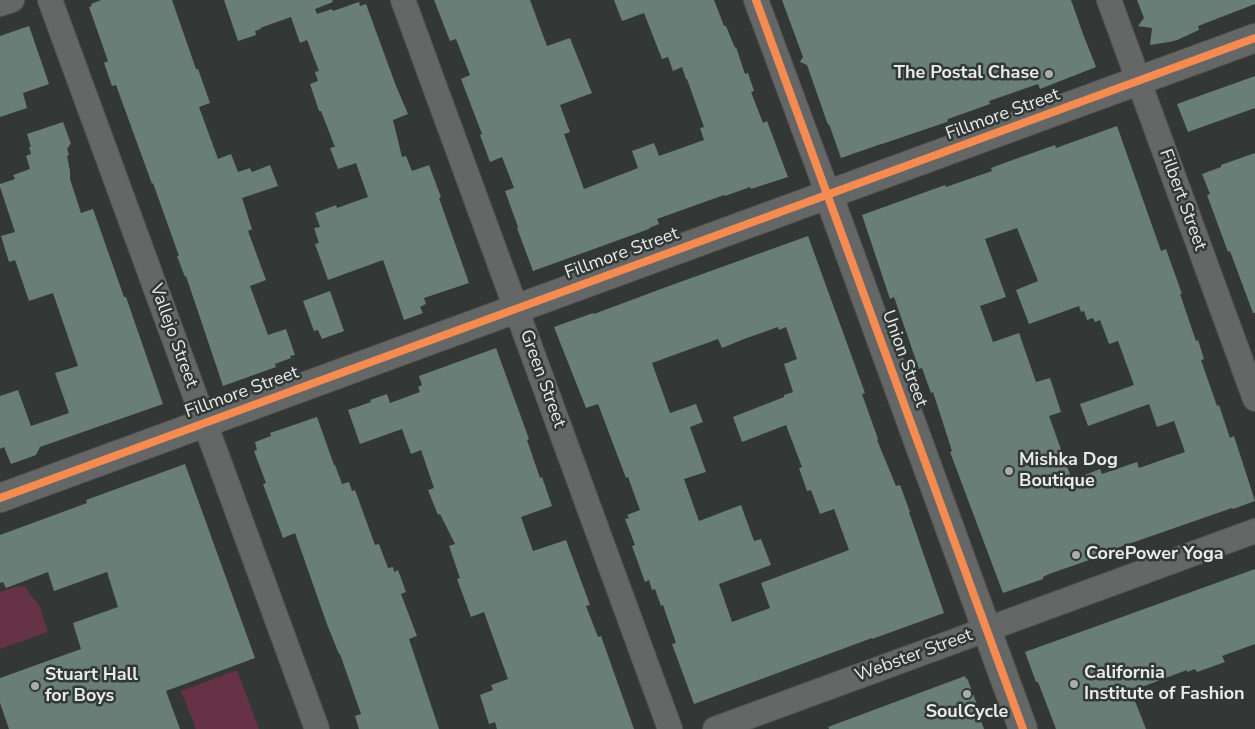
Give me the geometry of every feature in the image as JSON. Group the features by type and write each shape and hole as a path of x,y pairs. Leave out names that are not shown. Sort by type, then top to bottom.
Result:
{"street":[{"path":"0,4 12,0"},
{"name":"Vallejo Street","path":"50,0 317,729"},
{"name":"Green Street","path":"404,0 670,729"},
{"name":"Union Street","path":"756,0 1023,729"},
{"name":"Filbert Street","path":"1109,0 1255,399"},
{"name":"Fillmore Street","path":"0,498 1255,38"},
{"name":"Webster Street","path":"715,729 1255,531"}],"shaded area":[{"path":"25,586 39,605 48,632 0,649 0,592"},
{"path":"237,670 259,729 196,729 181,691"}],"building":[{"path":"101,0 172,0 210,103 199,107 218,159 231,154 238,172 250,168 252,172 270,165 278,186 242,198 252,229 248,231 266,280 250,286 268,335 286,329 295,355 275,364 276,367 223,386 153,183 116,85 112,86 104,63 108,61 89,7 92,6 91,4"},
{"path":"224,0 332,0 333,2 315,9 317,14 332,9 333,11 359,2 360,6 366,4 408,114 393,120 402,157 406,156 412,171 429,165 469,283 424,298 426,304 420,307 423,313 404,320 383,260 328,280 315,244 319,243 314,228 320,227 315,213 336,205 337,208 368,197 356,163 338,169 330,148 335,147 321,111 319,111 310,84 318,81 315,72 319,71 307,40 300,43 291,17 260,28 255,31 256,35 238,41"},
{"path":"434,0 530,0 547,46 570,38 592,93 560,105 570,132 564,134 584,189 638,168 632,151 654,143 659,156 704,140 700,128 704,127 682,67 673,71 668,57 662,59 644,13 622,21 614,0 714,0 724,26 726,26 736,47 745,74 748,73 754,91 751,92 763,123 767,121 788,177 751,189 750,187 724,195 657,219 659,224 649,229 533,271 505,191 514,188 502,157 490,162 480,135 482,134 461,79 470,75 456,39 450,41"},
{"path":"782,0 1071,0 1096,67 1040,89 1038,84 989,101 990,104 948,119 947,122 841,158 807,65 800,62 803,57"},
{"path":"1137,0 1255,0 1255,4 1198,26 1199,30 1177,40 1150,45 1152,28 1138,26 1144,18"},
{"path":"29,26 49,84 23,93 27,108 0,117 0,36"},
{"path":"1255,76 1255,108 1188,132 1177,104"},
{"path":"63,122 71,144 67,148 70,179 81,213 93,209 163,404 40,447 36,455 11,464 4,447 0,449 0,396 18,390 31,426 69,413 55,373 78,366 53,293 29,301 15,260 9,262 1,236 15,232 0,184 15,179 13,175 30,169 26,156 31,154 29,147 31,147 27,134"},
{"path":"1117,126 1161,251 1166,249 1196,341 1198,340 1204,359 1201,360 1217,406 1219,405 1230,438 1234,436 1255,501 1117,548 1049,574 1043,577 1043,579 1003,593 950,452 952,451 933,392 931,393 922,368 919,369 894,297 890,299 862,215 945,185 946,187 992,171 991,168 1055,145 1056,148","holes":["1017,228 1038,281 1016,290 1029,324 1079,306 1081,312 1084,311 1087,320 1093,318 1095,322 1100,320 1109,344 1118,341 1134,385 1080,404 1088,426 1149,404 1157,427 1174,421 1185,452 1139,468 1137,462 1102,474 1100,469 1072,480 1049,416 1061,412 1050,378 1036,382 1019,333 993,342 980,306 1006,297 985,239"]},
{"path":"1255,153 1255,313 1253,313 1207,195 1210,194 1202,174"},
{"path":"808,236 865,393 862,394 877,440 896,486 900,485 944,613 694,704 672,644 676,643 663,605 661,606 655,589 652,590 649,580 645,582 632,546 635,545 625,519 629,518 627,515 640,510 628,477 626,478 598,404 586,408 554,327","holes":["778,327 779,330 786,327 797,359 784,364 793,392 733,417 742,442 786,425 802,467 799,468 807,491 811,490 820,514 834,509 849,550 761,583 770,608 732,622 719,584 771,565 761,539 754,541 741,505 699,521 684,479 706,472 690,427 703,422 696,404 670,413 652,363 718,339 722,348"]},
{"path":"330,291 344,331 322,339 318,330 314,331 303,301"},
{"path":"496,348 529,439 527,440 540,478 542,477 552,506 521,517 533,551 566,540 590,605 586,606 598,637 601,636 634,729 497,729 495,722 489,724 480,695 493,690 491,685 508,679 484,612 471,617 457,579 460,578 449,546 455,544 440,514 438,515 428,490 434,488 421,450 411,454 402,429 360,444 348,410 387,394 390,403 420,392 418,387 422,385 419,376"},
{"path":"317,417 342,484 349,482 352,491 355,490 375,545 379,544 388,568 393,567 394,572 398,570 406,592 401,594 417,636 409,639 439,729 359,729 355,716 361,714 295,533 283,538 263,484 266,483 254,451 257,450 255,442 271,436 270,433"},
{"path":"185,464 255,658 166,691 180,729 9,729 0,703 0,678 81,649 73,623 118,607 107,572 54,591 48,572 6,588 3,582 0,583 0,535 87,503 86,500"},
{"path":"1255,569 1255,644 1222,656 1225,662 1197,672 1195,669 1187,672 1187,670 1131,691 1146,729 1056,729 1025,652"},
{"path":"965,676 979,710 977,711 984,729 829,729 828,727"}],"cycle path":[{"path":"756,0 1023,729"},
{"path":"0,498 1255,38"}],"place":[{"name":"The Postal Chase","path":"1049,74"},
{"name":"Mishka Dog Boutique","path":"1009,471"},
{"name":"CorePower Yoga","path":"1076,555"},
{"name":"California Institute of Fashion","path":"1074,684"},
{"name":"Stuart Hall for Boys","path":"35,686"},
{"name":"SoulCycle","path":"967,694"}]}
